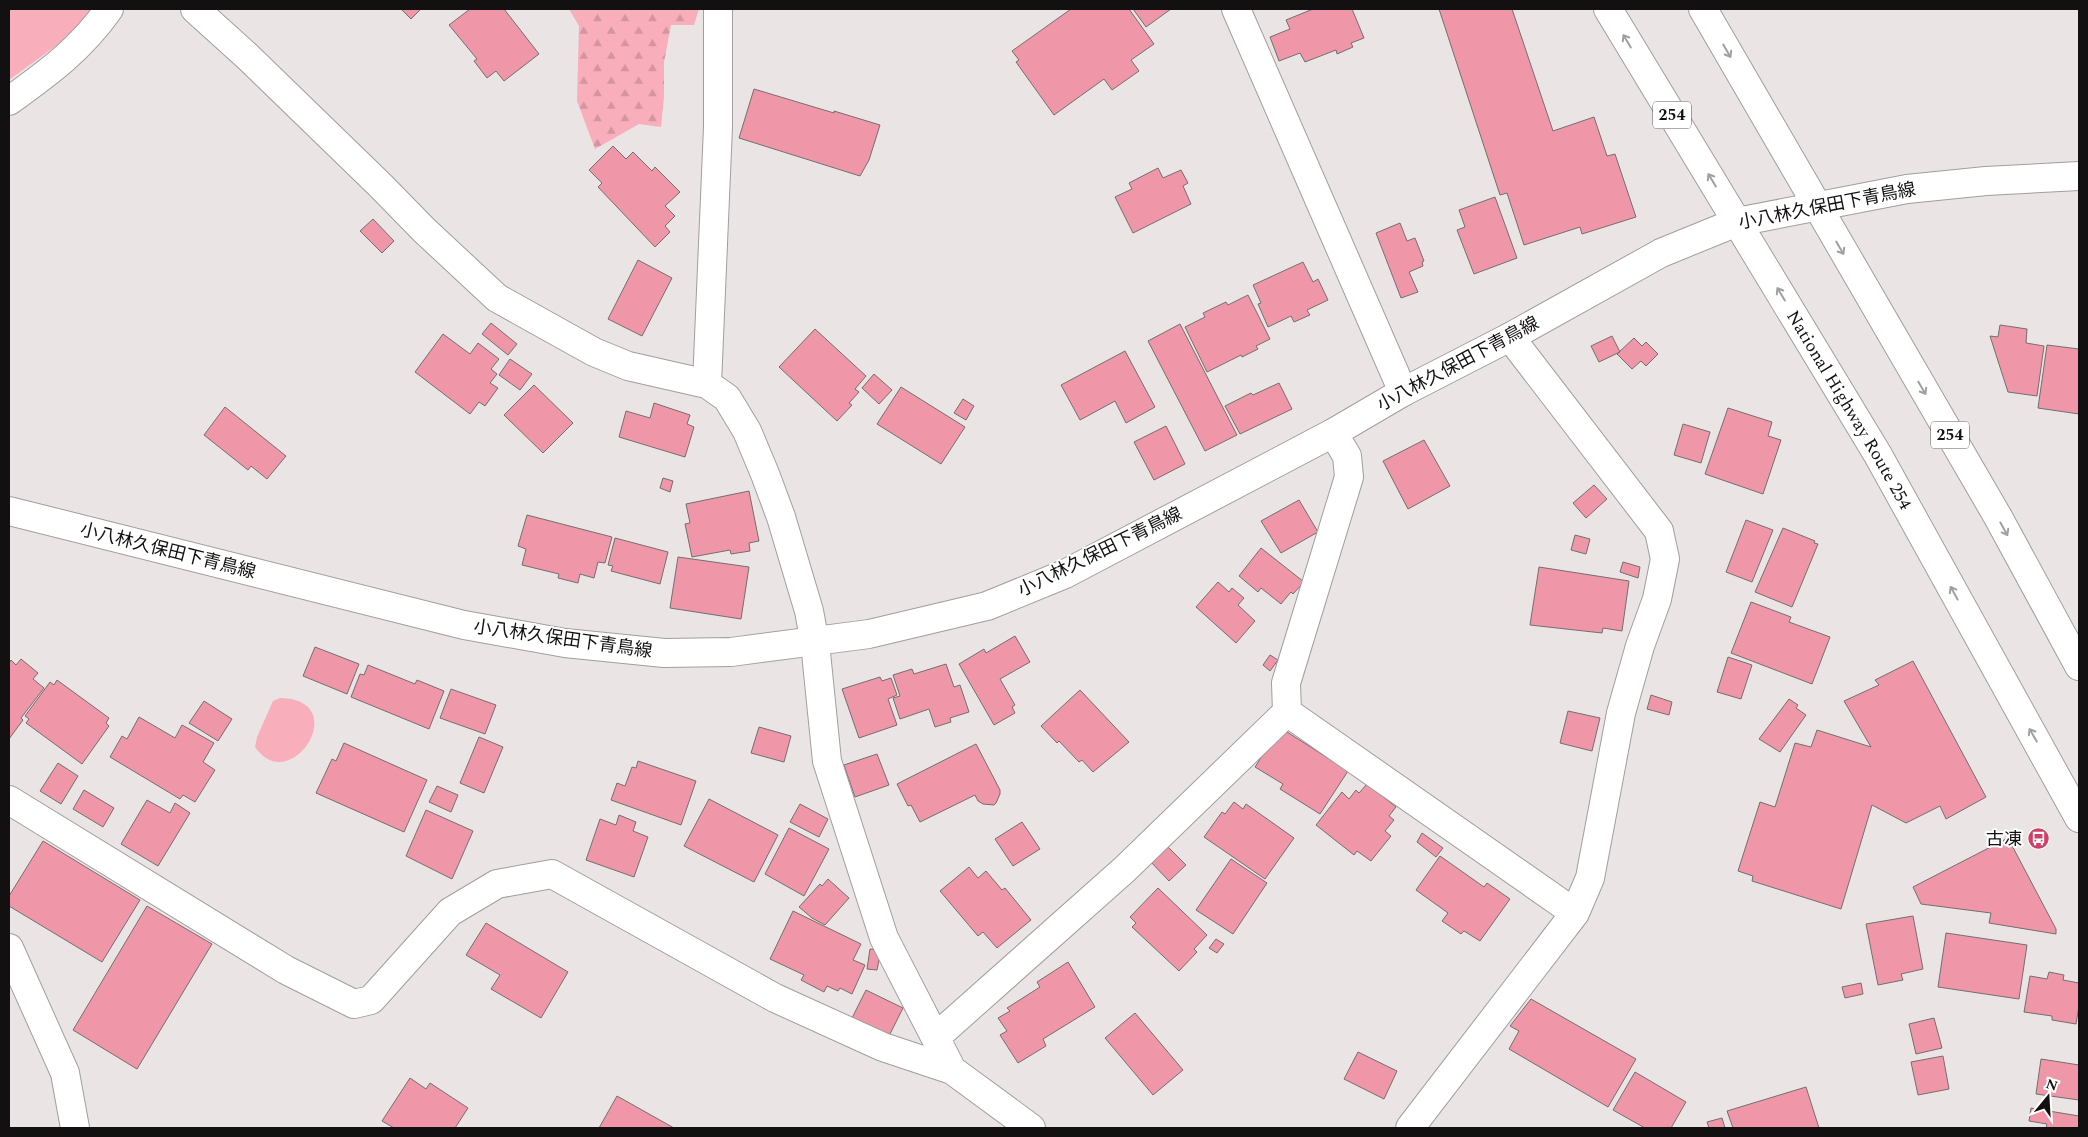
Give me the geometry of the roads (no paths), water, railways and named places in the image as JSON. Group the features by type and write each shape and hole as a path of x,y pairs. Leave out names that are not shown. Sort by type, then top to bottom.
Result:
{"main road":[{"path":"9,102 54,69 93,32 109,9"},
{"path":"194,9 247,56 424,230 497,298 594,352 628,366 707,384 727,398 747,431 781,517 809,611 815,643 827,761 884,938 952,1070"},
{"path":"707,384 718,127 718,9"},
{"path":"1236,9 1402,392"},
{"name":"National Highway Route 254","path":"1608,9 1878,456 2079,818"},
{"name":"254","path":"1703,9 1998,517 2079,666"},
{"name":"小八林久保田下青鳥線","path":"9,511 464,625 565,643 664,654 731,652 815,643 869,634 987,606 1065,574 1333,433 1402,392 1510,337 1661,253 1737,222 1907,190 1966,183 2079,176"},
{"path":"1410,1128 1575,912 1590,878 1621,713 1640,646 1657,599 1665,559 1659,531 1510,337"},
{"path":"936,1037 1125,869 1287,712 1286,683 1349,477 1346,456 1333,433"},
{"path":"1287,712 1575,912"},
{"path":"9,800 286,970 354,1004 372,1000 450,912 497,884 552,874 775,998 883,1047 952,1070 1030,1128"},
{"path":"9,948 65,1073 76,1128"}],"place":[{"name":"古凍","path":"2038,839"}]}
